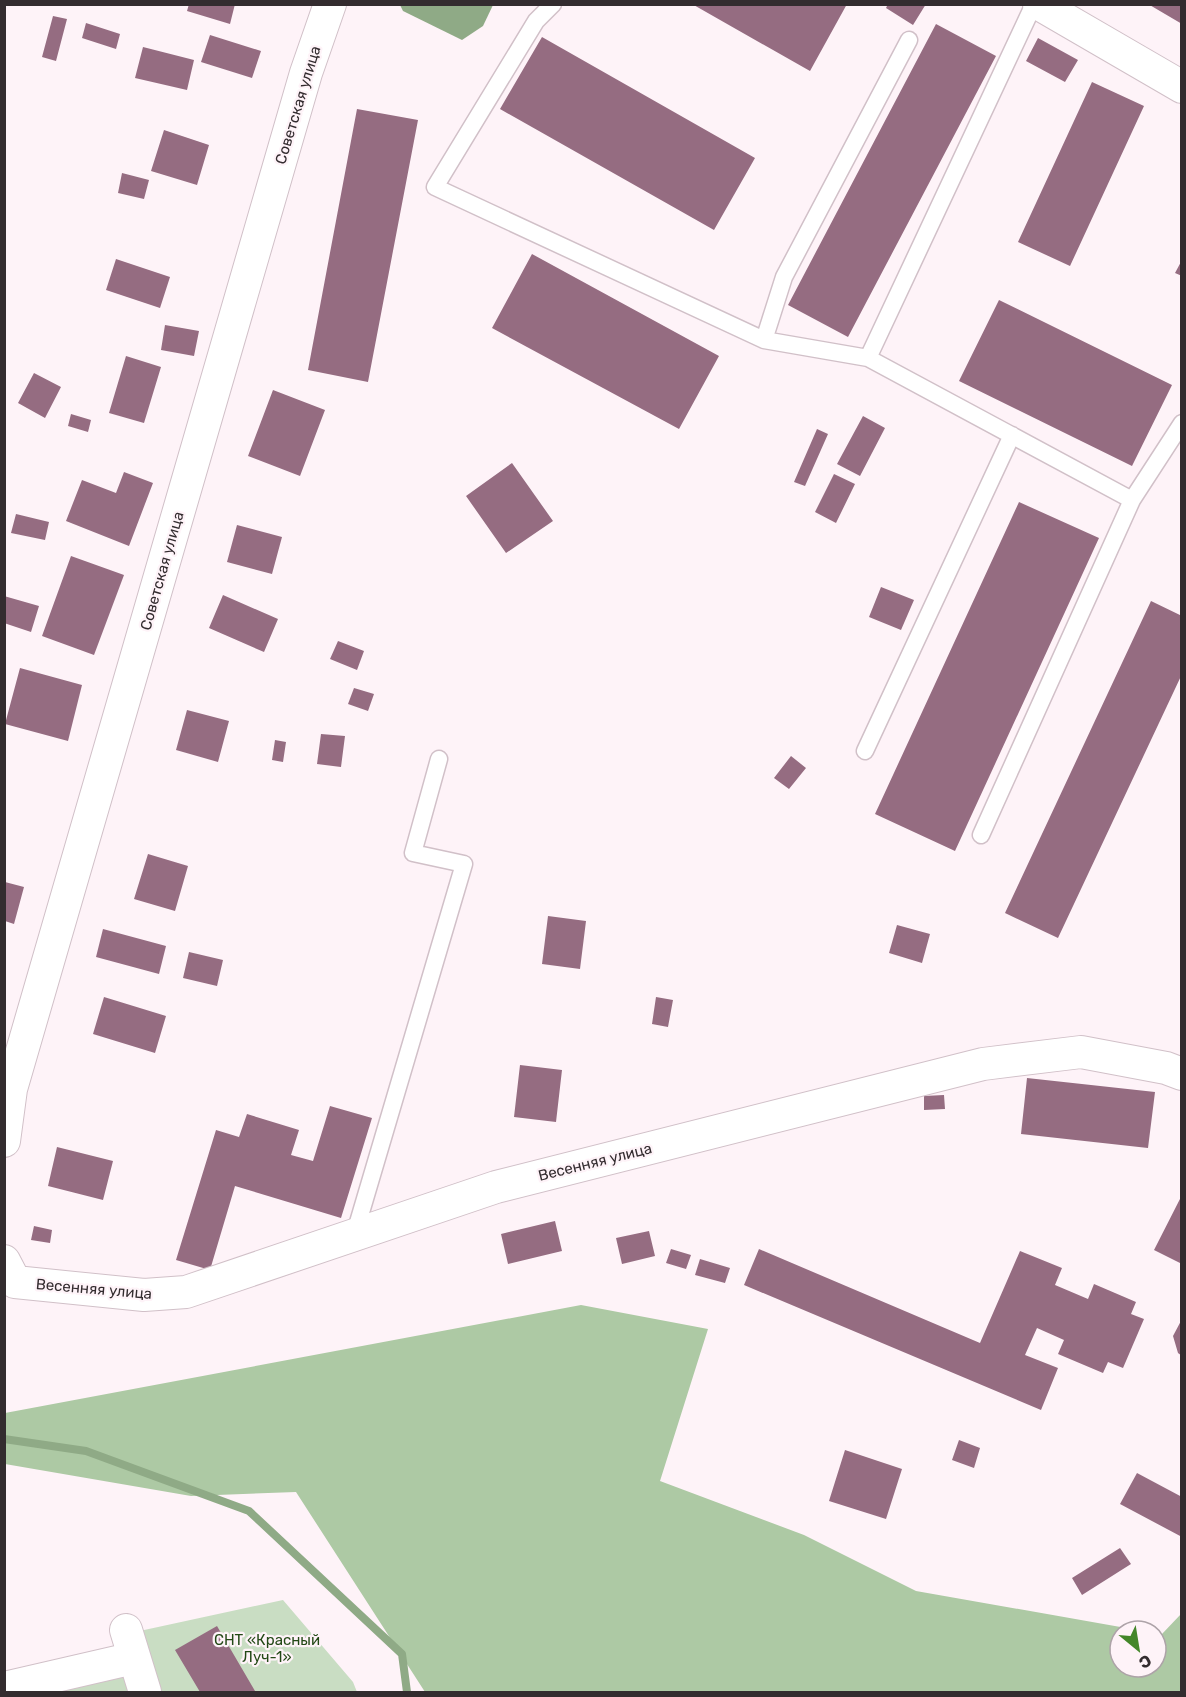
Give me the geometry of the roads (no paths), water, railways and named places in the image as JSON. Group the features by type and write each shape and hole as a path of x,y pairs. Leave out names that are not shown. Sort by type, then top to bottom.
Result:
{"street":[{"name":"Советская улица","path":"4,1141 8,1088 306,73 330,4"},
{"path":"1039,4 1182,87"},
{"name":"Весенняя улица","path":"10,1271 144,1295 186,1292 496,1187 983,1064 1081,1052 1166,1068 1182,1074"},
{"path":"4,1688 130,1644 145,1692"}],"lane":[{"path":"553,4 536,21 435,187 764,340 868,358 1132,500"},
{"path":"868,358 1034,4"},
{"path":"764,340 783,277 909,39"},
{"path":"981,835 1132,500 1182,423"},
{"path":"865,751 1011,435"},
{"path":"354,1236 464,864 413,853 439,759"}],"waterway":[{"path":"4,1439 86,1451 249,1511 402,1654 407,1692"}],"park label":[{"name":"СНТ «Красный Луч-1»","path":"267,1648"}]}
